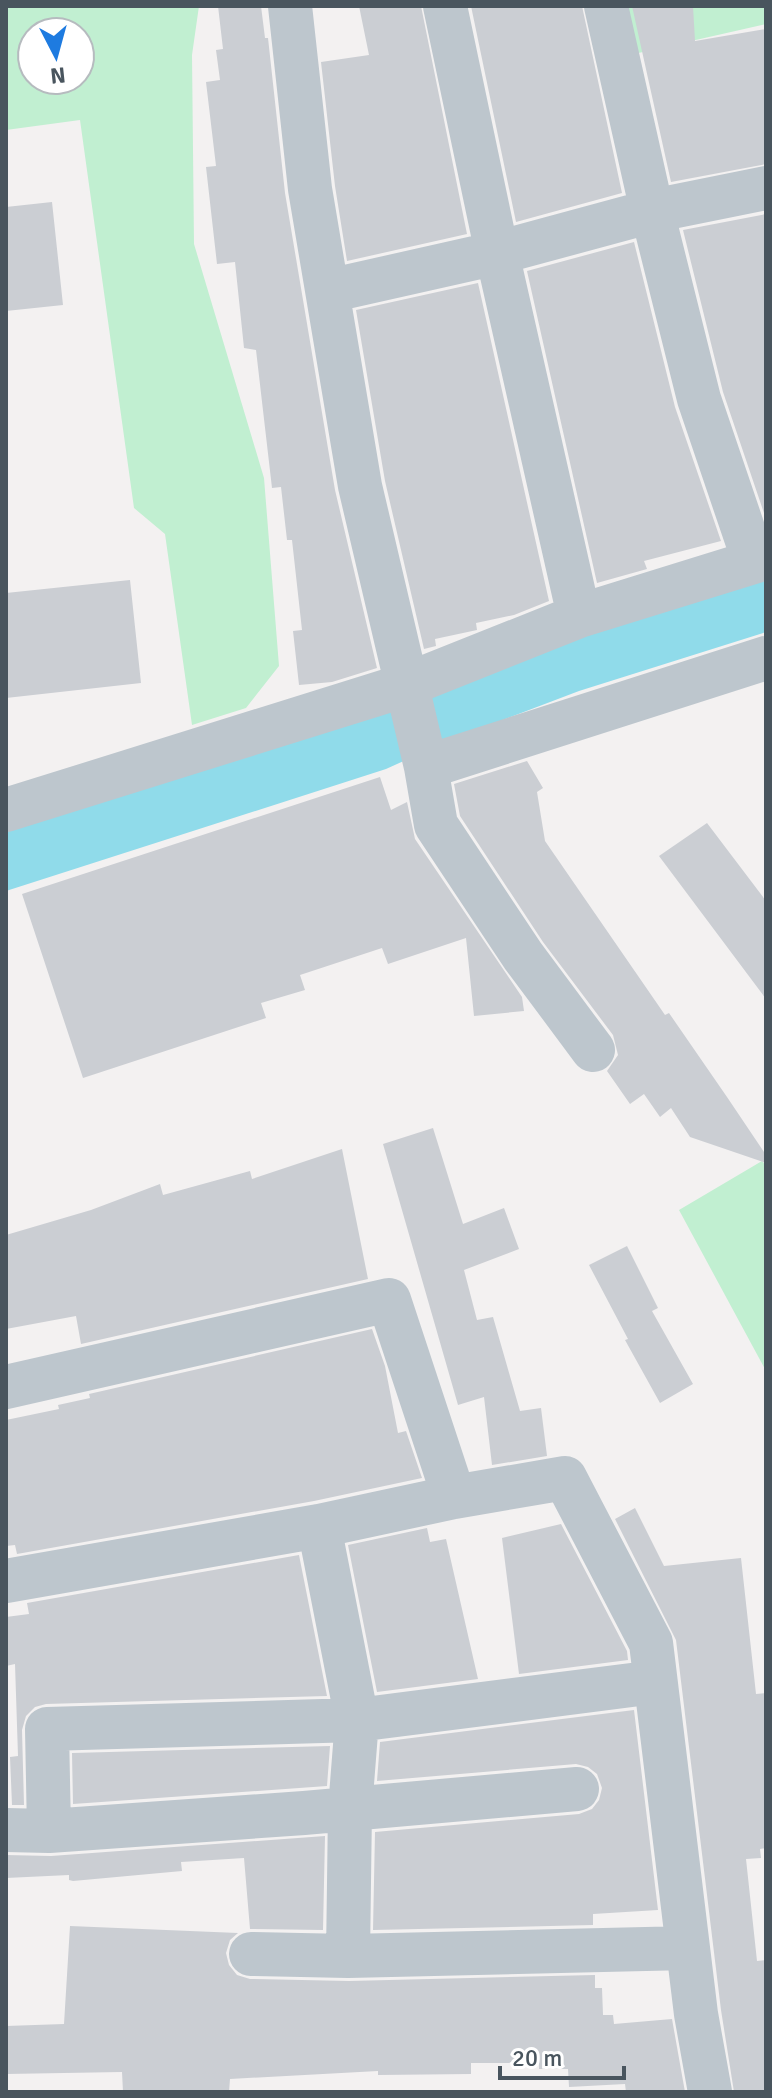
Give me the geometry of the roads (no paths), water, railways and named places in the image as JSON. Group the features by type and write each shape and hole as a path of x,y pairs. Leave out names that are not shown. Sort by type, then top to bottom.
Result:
{"street":[{"path":"290,6 310,189 360,486 426,767 436,825 523,956 593,1050"},
{"path":"445,6 579,616"},
{"path":"6,810 406,685 579,616 760,559 699,399 652,211 606,6"},
{"path":"328,291 497,253 652,211 766,188"},
{"path":"426,767 766,658"},
{"path":"6,1387 389,1300 454,1497"},
{"path":"6,1581 319,1526 454,1497 565,1478 651,1643 696,2014 710,2092"},
{"path":"319,1526 357,1720 350,1809 348,1956"},
{"path":"49,1831 47,1729 357,1720 655,1682"},
{"path":"6,1830 49,1831 577,1789"},
{"path":"251,1954 348,1956 688,1948"}],"water":[{"path":"766,575 766,632 579,691 450,740 386,769 6,891 6,832 197,770"}]}
